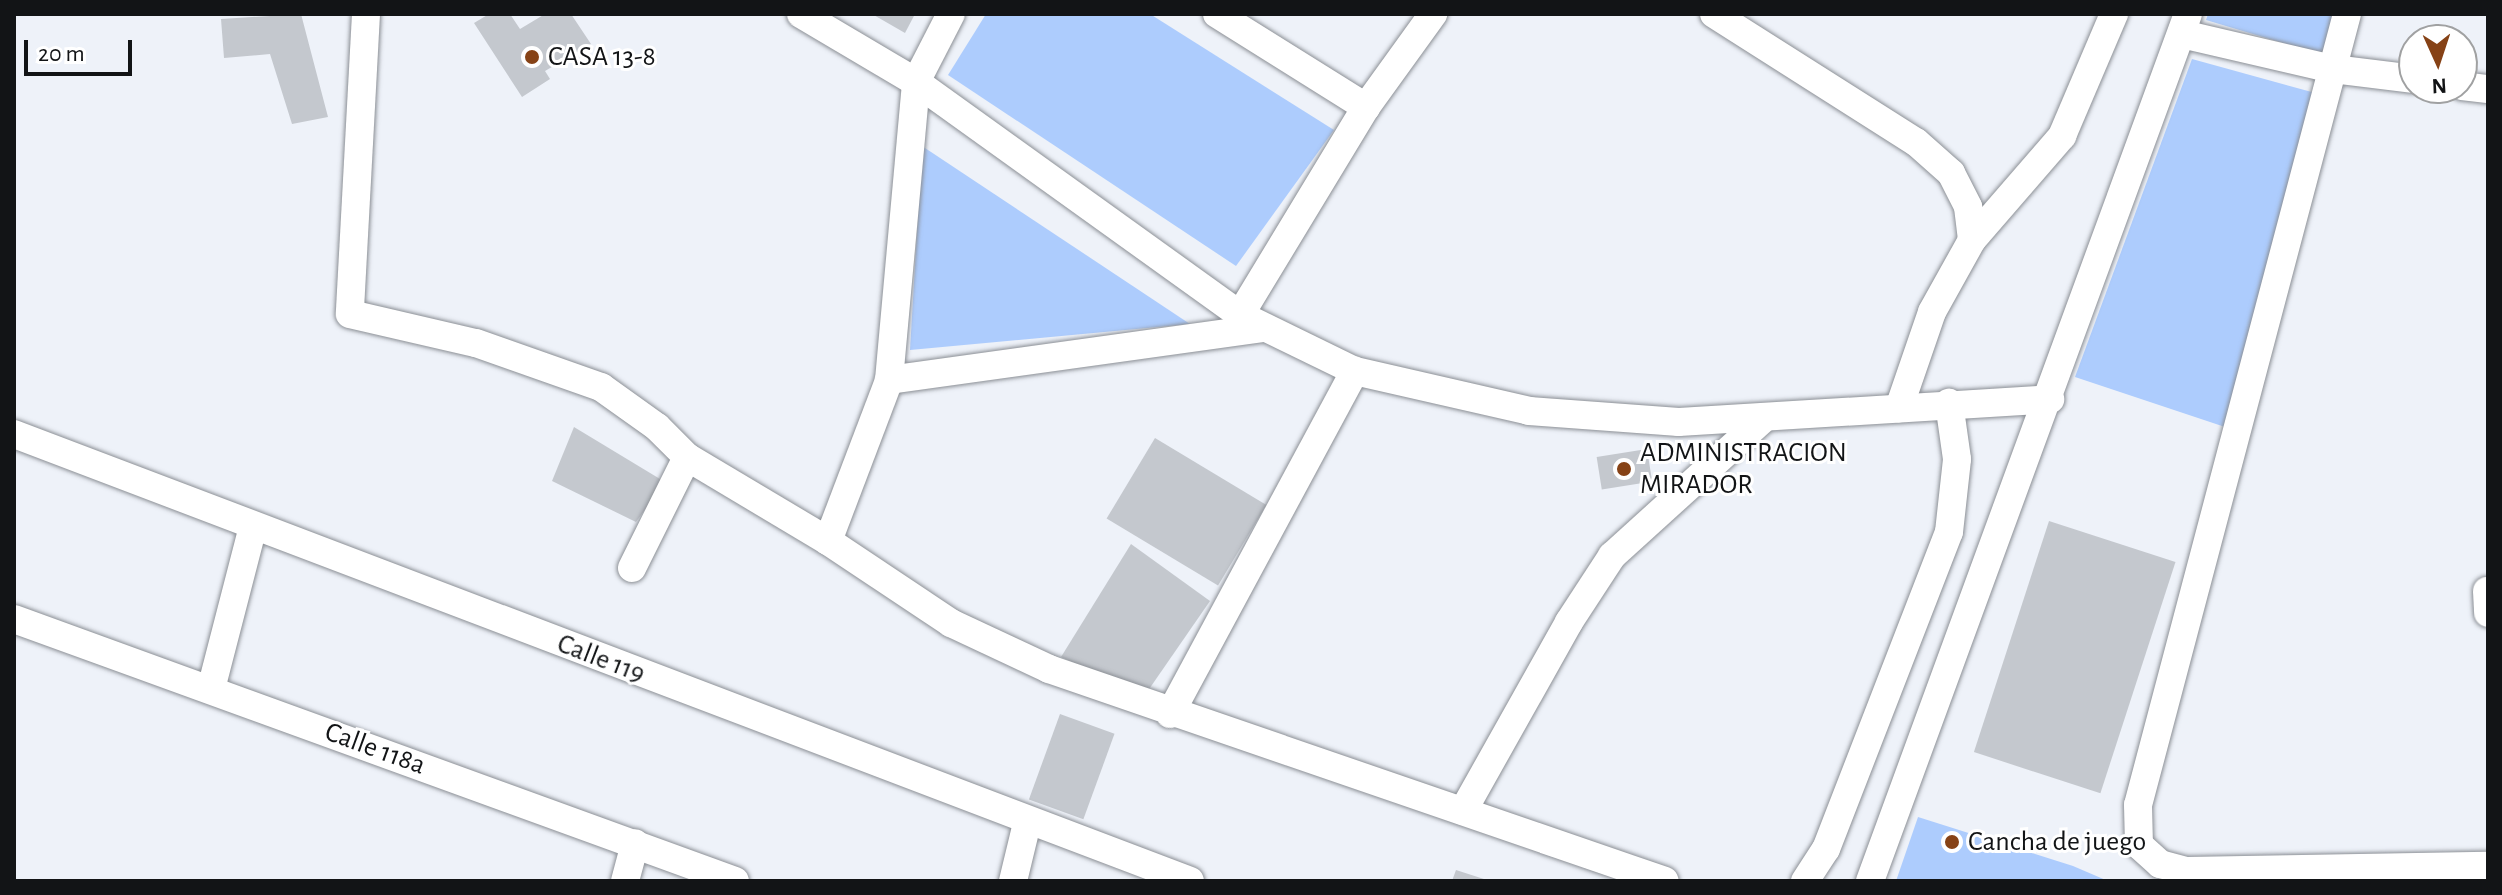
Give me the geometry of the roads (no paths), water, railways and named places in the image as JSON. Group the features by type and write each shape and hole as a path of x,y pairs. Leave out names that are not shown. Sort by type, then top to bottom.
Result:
{"street":[{"path":"366,14 350,314 569,372 633,408 687,457 828,541 951,623 1049,669 1170,714 1665,881"},
{"path":"801,14 916,82 1252,321 1355,371 1529,411 1679,422 1762,420 1949,403 2050,399"},
{"path":"828,541 889,380 916,82 951,14"},
{"path":"1217,14 1366,107"},
{"path":"1252,321 1366,107 1433,14"},
{"path":"1714,14 1916,142 1951,173 1968,207 1972,240"},
{"path":"1899,408 1932,312 1972,240 2062,136 2114,14"},
{"path":"2347,14 2138,805 2139,845 2160,864 2187,871 2488,866"},
{"path":"1870,881 2050,399 2185,24 2333,69 2398,77"},
{"path":"889,380 1252,321"},
{"path":"1170,714 1355,371"},
{"path":"1805,881 1826,849 1949,532 1957,459 1949,403"},
{"path":"1463,811 1569,622 1612,556 1762,420"},
{"name":"Calle 119","path":"14,434 1027,823 1190,881"},
{"path":"632,568 687,457"},
{"path":"211,689 253,527"},
{"name":"Calle 118a","path":"14,619 735,881"},
{"path":"1013,881 1027,823"},
{"path":"625,881 635,843"}],"place":[{"name":"CASA 13-8","path":"532,57"},
{"name":"ADMINISTRACION MIRADOR","path":"1624,469"},
{"name":"Cancha de juego","path":"1952,842"}]}
